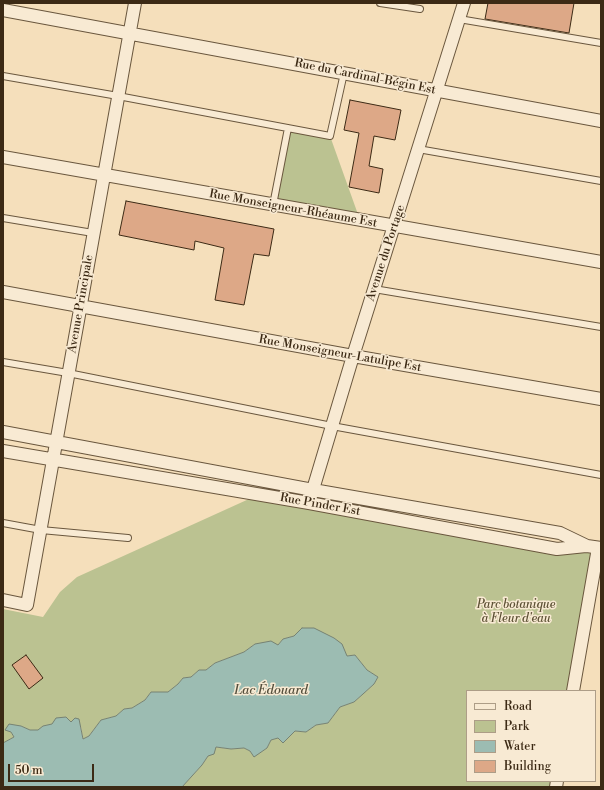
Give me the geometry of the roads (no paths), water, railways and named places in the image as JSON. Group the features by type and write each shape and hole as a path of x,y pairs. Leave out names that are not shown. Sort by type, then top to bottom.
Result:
{"street":[{"name":"Avenue Principale","path":"3,600 27,605 135,3"},
{"name":"Avenue du Portage","path":"309,503 353,356 464,3"},
{"name":"Rue du Cardinal-Bégin Est","path":"3,10 601,121"},
{"name":"Rue Monseigneur-Rhéaume Est","path":"3,157 104,176 601,262"},
{"name":"Rue Monseigneur-Latulipe Est","path":"3,292 601,400"},
{"name":"Rue Pinder Est","path":"3,432 313,490 560,533 596,547"},
{"name":"Rue Pinder Est","path":"3,451 309,503 557,549 596,547"},
{"path":"573,690 596,547"}],"lane":[{"path":"380,3 420,9"},
{"path":"459,20 601,43"},
{"path":"3,76 330,136 344,73"},
{"path":"273,205 288,128"},
{"path":"418,149 601,182"},
{"path":"3,218 93,233"},
{"path":"374,289 601,327"},
{"path":"3,362 332,426 601,475"},
{"path":"3,523 41,530 128,538"}],"water":[{"name":"Lac Édouard","path":"302,628 314,628 334,638 342,644 347,656 355,655 367,670 378,677 374,684 354,702 340,707 328,723 316,725 306,732 295,731 283,743 278,738 271,740 267,748 254,757 250,751 244,748 231,749 216,747 214,754 208,756 182,787 3,787 3,743 14,737 11,732 5,730 9,724 21,726 30,730 38,730 43,726 52,724 56,718 66,717 71,722 75,718 79,719 83,739 89,736 101,720 116,716 124,709 132,708 145,700 151,692 168,692 183,678 191,677 199,670 206,670 215,663 244,652 255,644 271,641 278,645 283,639 294,636"}],"park label":[{"name":"Parc botanique à Fleur d'eau","path":"516,612"}]}
